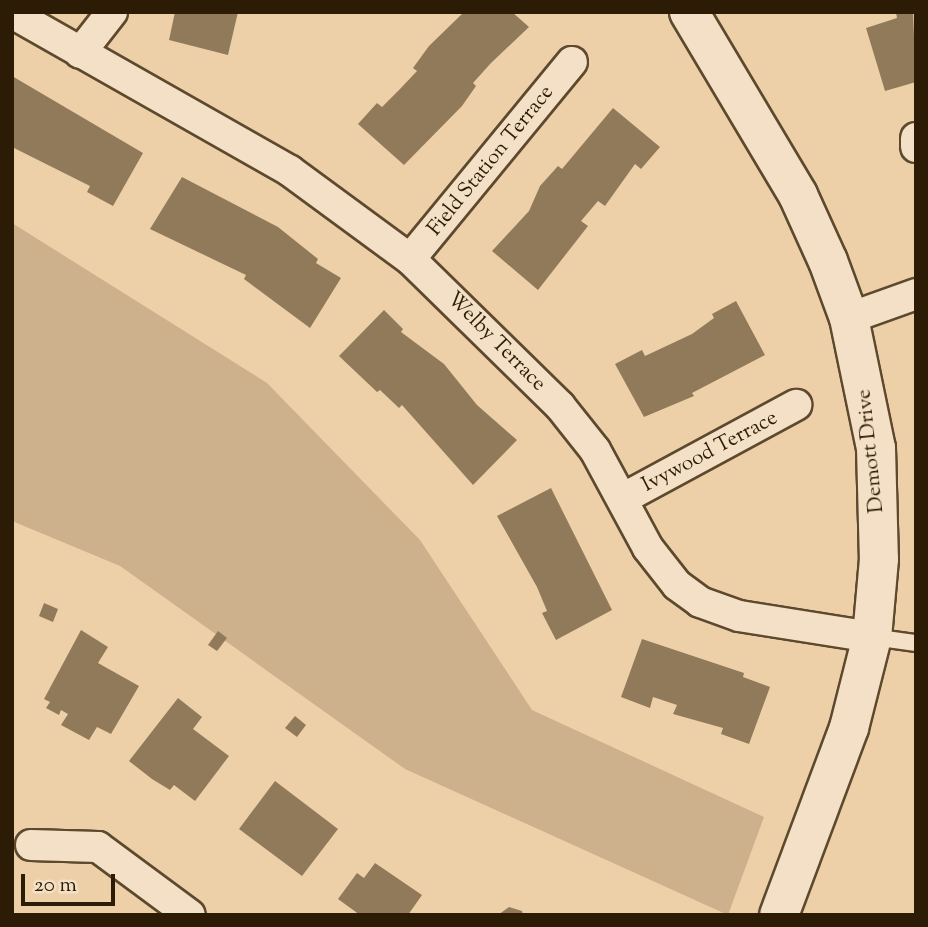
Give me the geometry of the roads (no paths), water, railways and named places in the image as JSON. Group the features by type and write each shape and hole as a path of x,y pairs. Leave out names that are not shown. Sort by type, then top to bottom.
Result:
{"street":[{"path":"80,52 112,12"},
{"name":"Demott Drive","path":"689,12 798,195 849,318 876,448 879,559 872,637 849,728 779,915"},
{"name":"Welby Terrace","path":"12,13 290,171 410,259 560,406 624,498 659,564 700,601 739,616 872,637"},
{"name":"Field Station Terrace","path":"410,259 572,62"},
{"path":"916,138 916,147"},
{"path":"849,318 916,294"},
{"name":"Ivywood Terrace","path":"624,498 796,405"},
{"path":"31,845 98,847 190,915"}],"lane":[{"path":"872,637 916,643"}]}
